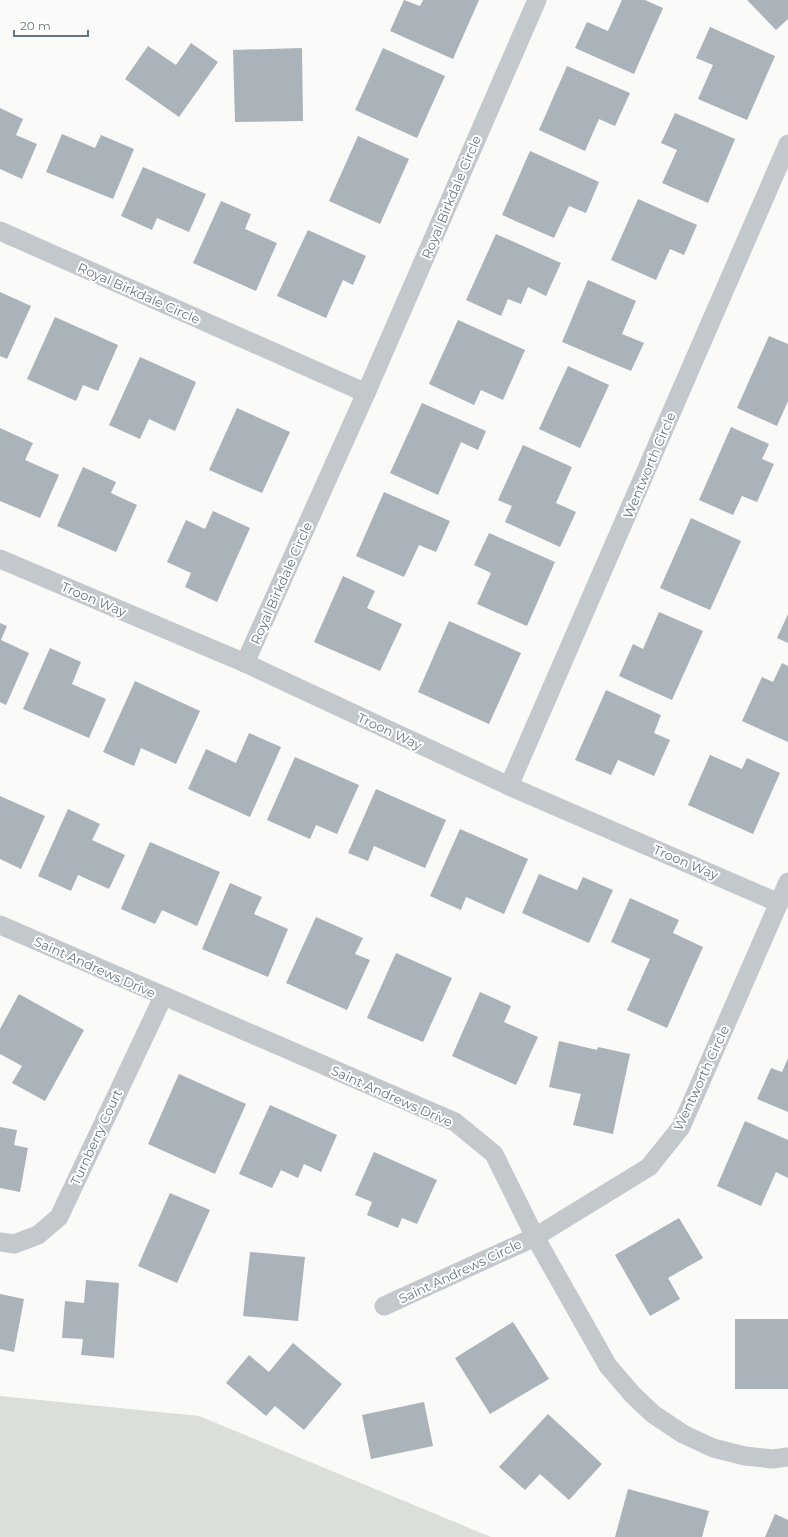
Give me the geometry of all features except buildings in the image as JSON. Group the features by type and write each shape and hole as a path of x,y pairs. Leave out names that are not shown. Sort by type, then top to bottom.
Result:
{"street":[{"name":"Royal Birkdale Circle","path":"245,663 366,393 537,0"},
{"name":"Wentworth Circle","path":"509,786 788,144"},
{"name":"Royal Birkdale Circle","path":"0,231 366,393"},
{"name":"Troon Way","path":"0,559 245,663 509,786 779,903"},
{"name":"Wentworth Circle","path":"535,1237 649,1167 681,1127 788,882"},
{"name":"Saint Andrews Drive","path":"0,925 163,997 455,1122 494,1154 535,1237 608,1366 632,1395 653,1414 683,1434 713,1448 745,1456 773,1459 788,1457"},
{"name":"Turnberry Court","path":"0,1242 14,1244 38,1235 59,1217 163,997"},
{"name":"Saint Andrews Circle","path":"384,1306 535,1237"}],"shaded area":[{"path":"0,1396 199,1416 491,1537 0,1537"}]}
